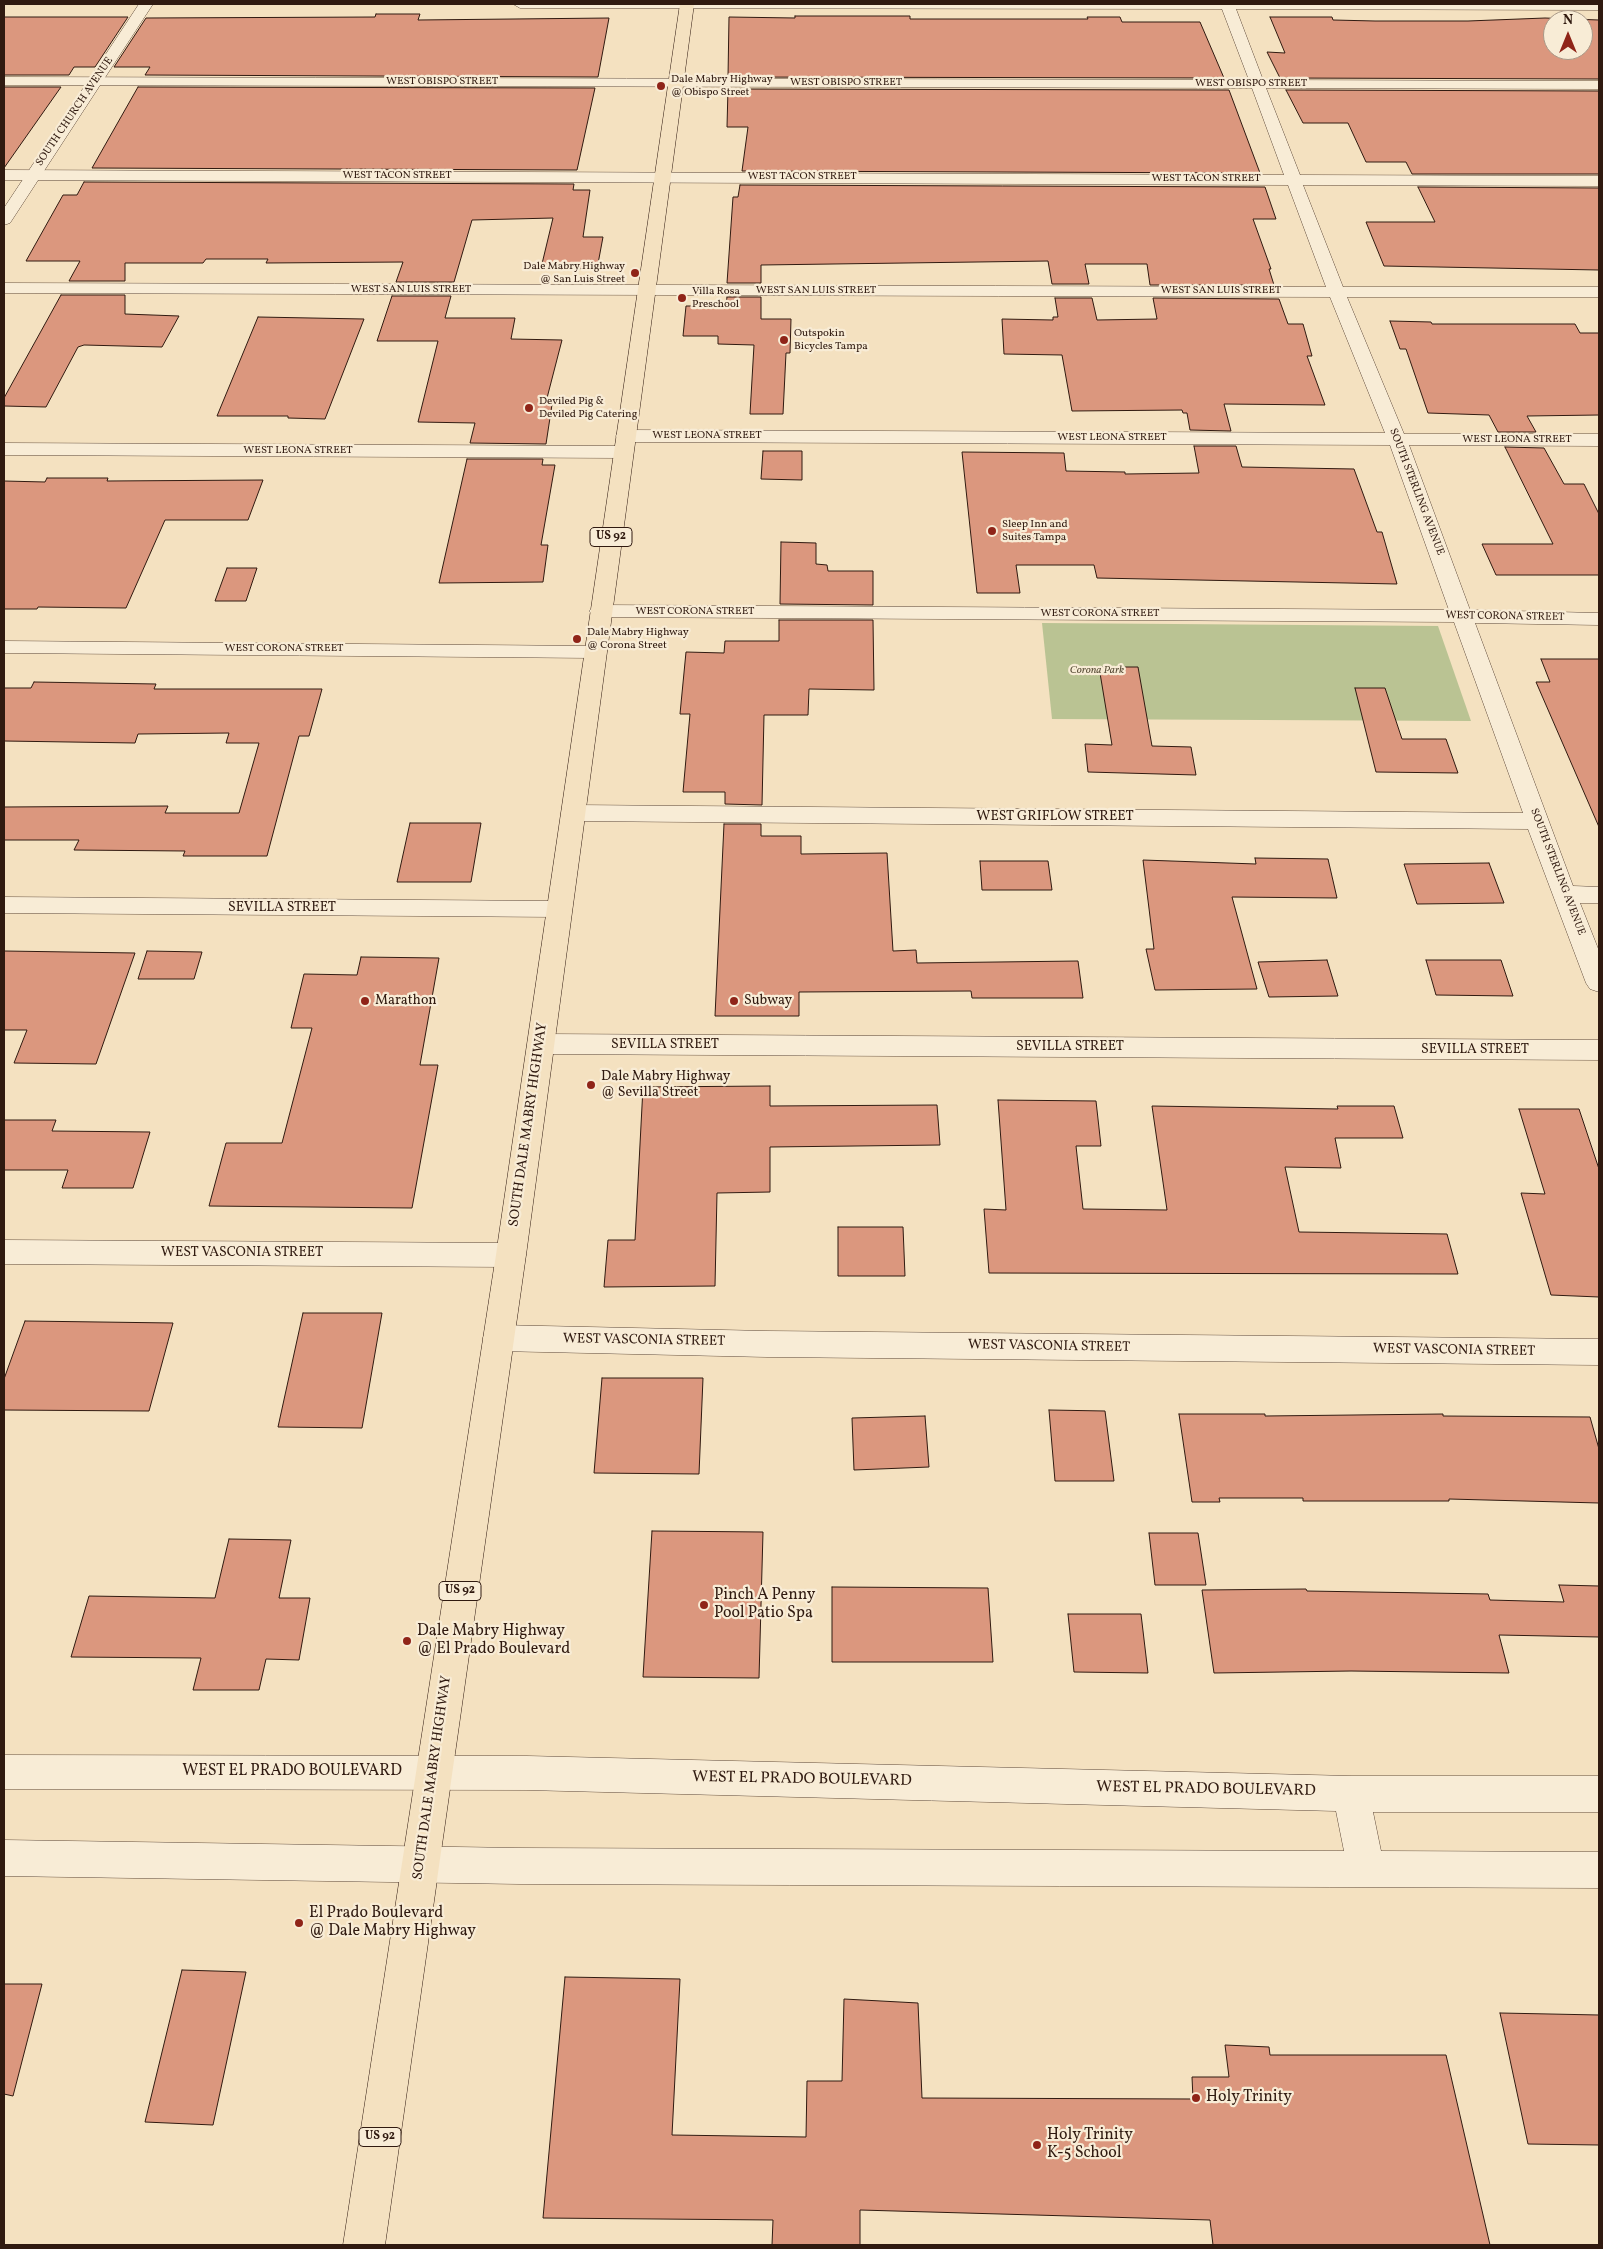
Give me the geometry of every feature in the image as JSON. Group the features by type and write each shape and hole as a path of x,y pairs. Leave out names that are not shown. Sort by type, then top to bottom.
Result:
{"main road":[{"name":"SOUTH DALE MABRY HIGHWAY","path":"364,2245 511,1255 661,177 687,4"}],"street":[{"name":"SOUTH CHURCH AVENUE","path":"4,220 146,4"},
{"path":"520,4 1599,6"},
{"name":"SOUTH STERLING AVENUE","path":"1228,5 1336,291 1397,439 1564,894 1599,983"},
{"name":"WEST OBISPO STREET","path":"4,81 1599,85"},
{"name":"WEST TACON STREET","path":"4,175 1599,180"},
{"name":"WEST SAN LUIS STREET","path":"4,288 1599,292"},
{"name":"WEST LEONA STREET","path":"4,449 1397,439 1599,440"},
{"name":"WEST CORONA STREET","path":"600,611 1462,616 1599,619"},
{"name":"WEST CORONA STREET","path":"4,647 595,652"},
{"name":"WEST GRIFLOW STREET","path":"573,813 1537,821"},
{"path":"1564,894 1599,895"},
{"name":"SEVILLA STREET","path":"4,906 560,909"},
{"name":"SEVILLA STREET","path":"541,1044 1599,1050"},
{"name":"WEST VASCONIA STREET","path":"4,1252 511,1255"},
{"name":"WEST VASCONIA STREET","path":"498,1338 757,1344 1599,1352"},
{"name":"WEST EL PRADO BOULEVARD","path":"4,1772 434,1772 1351,1794 1599,1794"},
{"path":"1351,1794 1366,1869"},
{"path":"4,1858 420,1865 1599,1870"}],"green space":[{"name":"Corona Park","path":"1042,623 1438,626 1471,721 1052,719"}],"building":[{"path":"376,14 420,14 418,20 609,18 598,77 145,75 150,67 114,67 146,18 375,17"},
{"path":"795,16 910,16 910,19 1088,19 1087,17 1120,17 1122,22 1200,22 1224,78 728,77 729,17 795,18"},
{"path":"4,17 128,17 95,67 74,67 69,75 4,75"},
{"path":"1270,17 1332,17 1333,20 1375,21 1468,21 1543,18 1543,60 1593,60 1593,20 1599,20 1599,79 1280,78 1267,52 1285,53"},
{"path":"4,87 61,87 4,168"},
{"path":"138,87 595,88 577,170 92,168"},
{"path":"728,89 1229,90 1260,173 742,171 748,127 727,127"},
{"path":"1286,90 1599,91 1599,174 1412,174 1406,162 1366,162 1348,123 1303,123"},
{"path":"84,182 574,184 573,190 590,190 583,237 603,237 597,269 541,268 553,218 472,220 454,282 396,282 403,262 266,263 268,259 206,259 203,263 125,263 125,281 69,281 80,261 26,261 63,195 77,195"},
{"path":"740,185 1265,187 1276,219 1253,219 1271,269 1269,269 1274,285 1150,285 1147,264 1085,264 1089,284 1052,284 1048,261 761,265 761,283 727,283 733,197 738,197"},
{"path":"1418,187 1599,188 1599,270 1384,266 1366,222 1435,222"},
{"path":"61,295 125,295 125,314 179,316 162,347 84,345 78,347 46,407 4,406 4,398"},
{"path":"392,296 451,296 445,318 515,318 511,339 562,340 547,398 553,398 546,444 470,443 475,423 418,422 438,341 377,341"},
{"path":"727,297 761,297 761,319 791,319 790,353 786,353 783,414 750,414 754,345 718,344 718,336 683,336 686,306 726,306"},
{"path":"1055,298 1092,298 1097,320 1157,319 1153,298 1279,299 1288,324 1303,324 1312,356 1307,356 1325,405 1224,404 1231,431 1190,430 1187,413 1183,413 1182,410 1072,411 1062,355 1004,354 1002,319 1053,320 1053,317 1058,317"},
{"path":"258,317 364,319 325,419 288,418 288,416 217,416"},
{"path":"1390,321 1431,322 1432,324 1575,324 1580,333 1599,333 1599,415 1527,416 1536,432 1498,432 1489,415 1428,413 1406,349 1400,349"},
{"path":"1194,446 1236,446 1242,467 1354,469 1377,532 1382,532 1397,584 1097,578 1094,565 1016,565 1020,593 977,593 962,452 1064,453 1066,471 1125,472 1125,474 1199,473"},
{"path":"1505,447 1544,448 1564,484 1584,484 1599,514 1599,575 1496,575 1482,544 1553,544"},
{"path":"763,451 802,451 802,480 761,479"},
{"path":"467,459 543,459 542,465 555,465 541,545 548,545 543,582 439,583"},
{"path":"47,478 108,478 107,481 263,480 248,520 165,520 126,608 38,607 37,609 4,609 4,481 45,482"},
{"path":"781,542 816,543 816,564 827,565 828,571 873,571 873,605 780,604"},
{"path":"227,568 257,568 246,601 215,601"},
{"path":"779,620 873,620 874,690 809,689 808,715 764,715 762,805 725,804 725,792 683,792 690,714 680,714 686,652 724,653 725,641 779,641"},
{"path":"1541,659 1599,659 1599,827 1536,682 1550,682"},
{"path":"1099,667 1138,667 1152,746 1191,747 1196,775 1088,772 1085,744 1112,745"},
{"path":"34,682 156,684 154,689 322,689 309,736 299,736 267,856 183,856 185,851 74,850 79,840 4,840 4,807 168,806 165,813 239,813 259,743 226,743 229,733 138,734 135,743 4,741 4,688 31,688"},
{"path":"1355,688 1385,688 1402,739 1446,739 1458,773 1376,772"},
{"path":"410,823 481,823 471,882 397,882"},
{"path":"724,824 761,824 761,836 801,836 801,854 887,853 893,951 916,950 917,963 1078,961 1083,998 972,998 971,991 799,992 799,1016 715,1016"},
{"path":"1255,858 1328,859 1337,898 1232,897 1257,989 1155,990 1146,949 1154,949 1143,860 1256,864"},
{"path":"980,861 1048,861 1052,890 982,890"},
{"path":"1489,863 1504,903 1417,904 1404,864"},
{"path":"4,951 135,953 96,1064 14,1063 27,1030 4,1030"},
{"path":"147,951 202,952 194,979 138,979"},
{"path":"361,957 439,958 420,1065 438,1065 412,1208 209,1206 226,1143 282,1143 312,1028 291,1028 304,974 357,975"},
{"path":"1327,960 1338,996 1269,997 1258,962"},
{"path":"1426,960 1501,960 1513,996 1436,995"},
{"path":"770,1086 770,1106 937,1105 940,1145 770,1147 770,1192 717,1193 715,1286 604,1287 608,1240 635,1240 643,1087"},
{"path":"998,1100 1096,1101 1101,1146 1076,1146 1083,1209 1167,1210 1152,1106 1338,1109 1337,1106 1394,1106 1403,1138 1335,1138 1341,1168 1285,1167 1299,1232 1447,1234 1458,1274 989,1273 984,1209 1006,1210"},
{"path":"1519,1109 1579,1109 1599,1169 1599,1297 1551,1295 1521,1193 1545,1194"},
{"path":"4,1120 56,1120 52,1131 150,1132 133,1188 62,1188 68,1170 4,1170"},
{"path":"838,1227 903,1227 905,1276 838,1276"},
{"path":"303,1313 382,1313 362,1428 278,1427"},
{"path":"25,1321 173,1323 149,1411 4,1410 4,1379"},
{"path":"602,1378 703,1378 699,1474 594,1473"},
{"path":"1049,1410 1105,1411 1114,1481 1055,1481"},
{"path":"1179,1414 1265,1414 1265,1416 1443,1414 1443,1416 1590,1417 1599,1449 1599,1503 1449,1499 1449,1501 1303,1501 1303,1498 1219,1498 1220,1502 1192,1502"},
{"path":"925,1416 929,1467 854,1470 852,1418"},
{"name":"Pinch A Penny Pool Patio Spa","path":"652,1531 763,1532 759,1678 643,1677"},
{"path":"1149,1533 1198,1533 1206,1585 1155,1585"},
{"path":"229,1539 291,1540 279,1598 310,1598 299,1660 266,1659 259,1690 193,1690 201,1658 71,1657 89,1596 215,1598"},
{"path":"1559,1585 1599,1586 1599,1637 1499,1635 1509,1673 1351,1671 1214,1673 1202,1590 1306,1589 1307,1591 1488,1594 1490,1600 1564,1602"},
{"path":"832,1587 988,1588 993,1662 832,1662"},
{"path":"1068,1614 1141,1614 1148,1673 1074,1672"},
{"path":"182,1970 246,1972 213,2125 145,2122"},
{"path":"565,1977 680,1979 672,2135 806,2137 807,2081 842,2081 844,1999 918,2003 922,2098 1193,2099 1192,2077 1229,2077 1225,2045 1269,2047 1270,2055 1446,2055 1490,2245 1213,2245 1210,2220 860,2210 860,2245 772,2245 773,2220 543,2218"},
{"path":"4,1984 42,1984 13,2096 4,2094"},
{"path":"1500,2013 1599,2015 1599,2145 1528,2144"}],"place":[{"name":"Dale Mabry Highway @ Obispo Street","path":"661,86"},
{"name":"Dale Mabry Highway @ San Luis Street","path":"635,273"},
{"name":"Villa Rosa Preschool","path":"682,298"},
{"name":"Outspokin Bicycles Tampa","path":"784,340"},
{"name":"Deviled Pig & Deviled Pig Catering","path":"529,408"},
{"name":"Sleep Inn and Suites Tampa","path":"992,531"},
{"name":"Dale Mabry Highway @ Corona Street","path":"577,639"},
{"name":"Marathon","path":"365,1001"},
{"name":"Subway","path":"734,1001"},
{"name":"Dale Mabry Highway @ Sevilla Street","path":"591,1085"},
{"name":"Pinch A Penny Pool Patio Spa","path":"704,1605"},
{"name":"Dale Mabry Highway @ El Prado Boulevard","path":"407,1641"},
{"name":"El Prado Boulevard @ Dale Mabry Highway","path":"299,1923"},
{"name":"Holy Trinity","path":"1196,2098"},
{"name":"Holy Trinity K-5 School","path":"1037,2145"}]}
